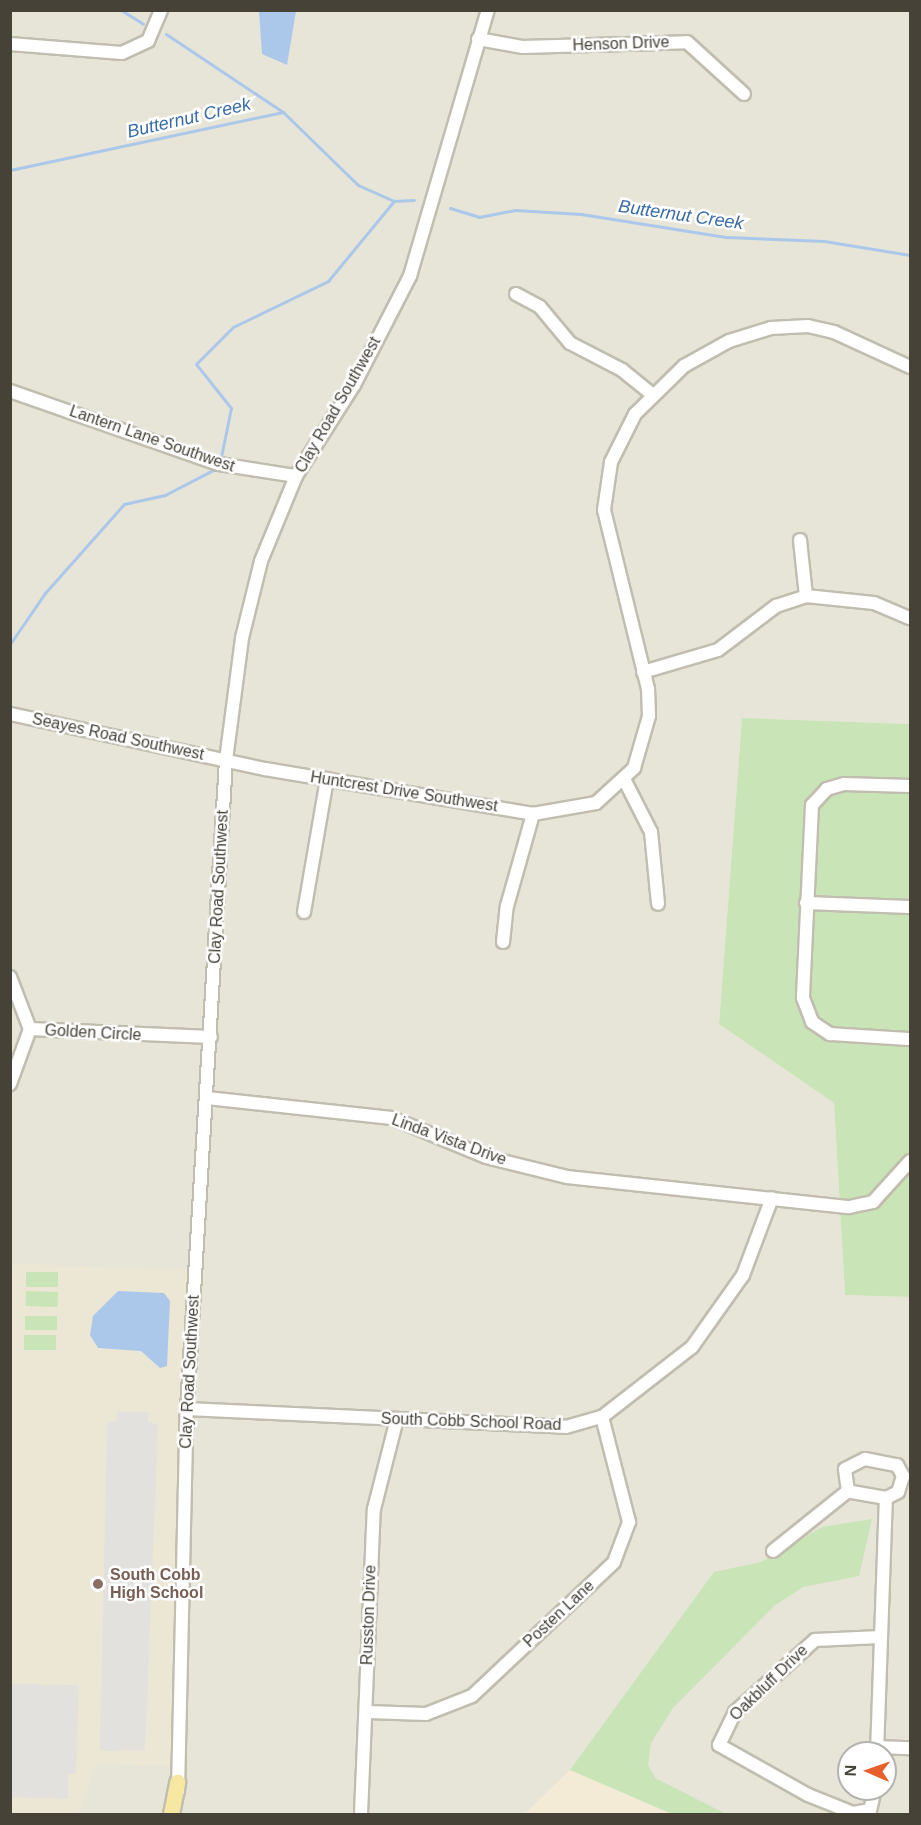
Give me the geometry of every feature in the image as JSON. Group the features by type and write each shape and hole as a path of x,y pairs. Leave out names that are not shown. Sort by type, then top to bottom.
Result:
{"main road":[{"path":"171,1815 177,1782"}],"street":[{"path":"10,45 122,53 148,41 161,10"},
{"name":"Clay Road Southwest","path":"178,1815 177,1782 188,1409 226,760 249,601 296,476 354,385 410,276 488,10"},
{"name":"Henson Drive","path":"478,39 523,47 687,42 744,94"},
{"path":"516,294 540,307 570,343 622,370 653,395"},
{"path":"658,904 651,832 625,781 647,736 644,672 604,510 611,462 635,414 653,395 684,366 729,341 771,328 808,326 834,332 910,367"},
{"name":"Lantern Lane Southwest","path":"10,391 219,464 296,476"},
{"path":"800,540 806,596"},
{"path":"644,672 718,650 776,606 806,596 874,603 910,618"},
{"name":"Seayes Road Southwest","path":"10,714 226,760"},
{"name":"Huntcrest Drive Southwest","path":"226,760 533,814 581,807 625,781"},
{"path":"304,912 327,779"},
{"path":"910,786 844,784 818,797 810,813 803,998 812,1022 840,1037 910,1039"},
{"path":"503,942 507,906 533,814"},
{"path":"806,903 910,907"},
{"name":"Golden Circle","path":"10,977 30,1029 211,1037"},
{"path":"10,1084 30,1029"},
{"name":"Linda Vista Drive","path":"207,1098 382,1116 486,1157 567,1176 859,1208 876,1199 910,1161"},
{"name":"South Cobb School Road","path":"188,1409 566,1427 602,1418 692,1347 752,1257 772,1198"},
{"name":"Posten Lane","path":"368,1712 426,1714 472,1696 614,1562 629,1522 602,1418"},
{"name":"Russton Drive","path":"361,1815 368,1712 374,1509 397,1419"},
{"path":"772,1551 848,1491 885,1498 898,1492 903,1482 901,1470 889,1461 848,1464 843,1480 848,1491"},
{"path":"877,1741 885,1498"},
{"name":"Oakbluff Drive","path":"872,1801 870,1810 854,1813 808,1795 718,1745 735,1712 814,1640 880,1637"}],"shaded area":[{"path":"11,11 910,11 910,724 742,718 719,1024 834,1103 845,1295 910,1297 910,1814 672,1814 571,1770 525,1814 11,1814"},
{"name":"South Cobb High School","path":"11,1264 201,1269 181,1767 95,1765 79,1814 11,1814"},
{"path":"117,1412 148,1412 148,1421 158,1425 145,1750 100,1751 107,1422 116,1421"},
{"path":"11,1684 79,1685 76,1773 68,1775 68,1799 11,1797"},
{"path":"570,1770 672,1814 525,1814"}],"green space":[{"path":"742,718 910,724 910,1297 845,1295 834,1103 719,1024"},
{"path":"26,1272 58,1272 58,1287 26,1287"},
{"path":"26,1291 58,1292 57,1307 25,1306"},
{"path":"25,1316 57,1316 57,1330 25,1330"},
{"path":"24,1335 56,1335 56,1350 24,1350"},
{"path":"872,1519 859,1576 803,1587 774,1606 673,1708 651,1743 648,1765 655,1778 726,1814 672,1814 570,1770 714,1572 761,1562 822,1527"}],"water":[{"path":"259,11 296,11 287,65 262,54"},
{"path":"118,1291 164,1293 170,1301 167,1366 160,1368 141,1351 98,1348 90,1335 93,1316"}],"waterway":[{"path":"121,10 143,24"},
{"name":"Butternut Creek","path":"166,34 283,112 358,185 394,201"},
{"name":"Butternut Creek","path":"10,170 282,112"},
{"name":"Butternut Creek","path":"394,201 414,200"},
{"path":"221,457 231,408 196,364 233,327 328,281 394,201"},
{"name":"Butternut Creek","path":"450,208 479,217 515,210 581,214 727,237 824,241 910,255"},
{"path":"10,644 45,593 124,504 165,495 213,470"}],"place":[{"name":"South Cobb High School","path":"98,1584"}]}
